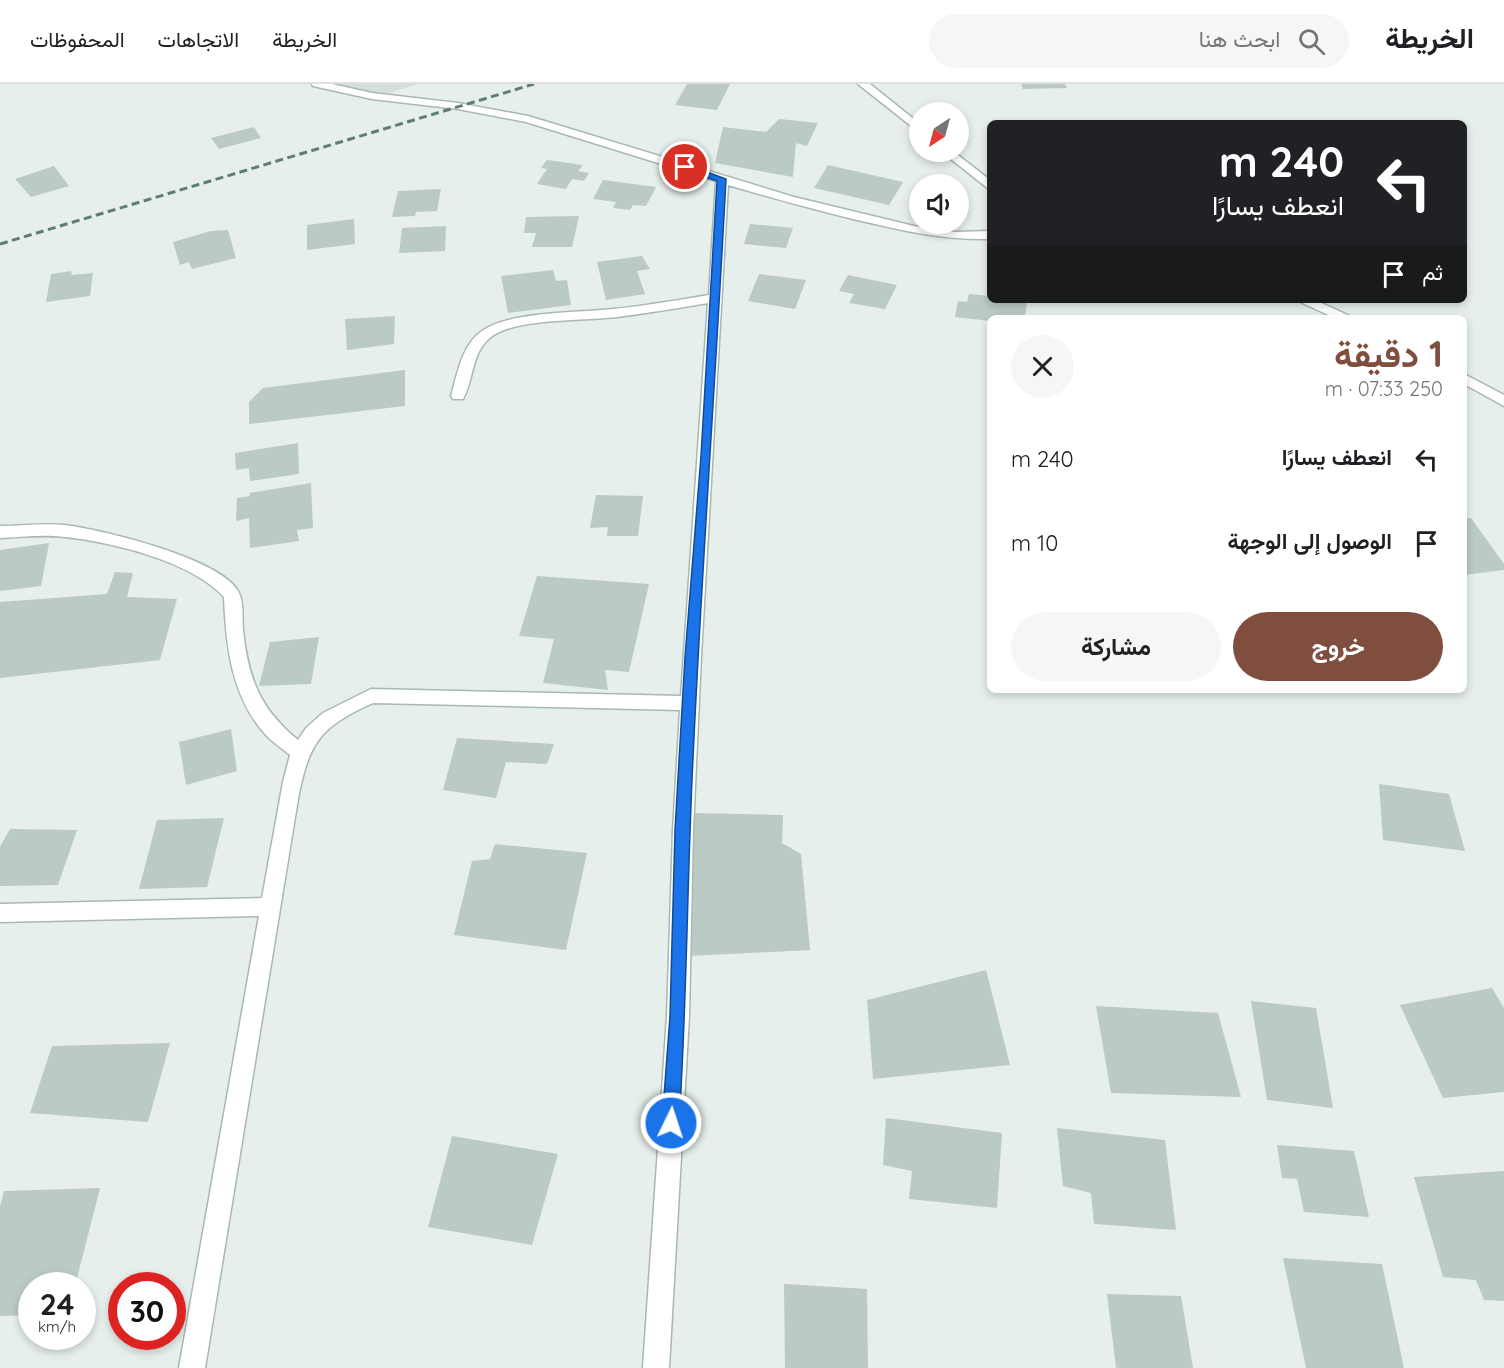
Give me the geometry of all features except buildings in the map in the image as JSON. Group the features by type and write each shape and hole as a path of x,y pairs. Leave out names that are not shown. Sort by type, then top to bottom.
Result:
{"street":[{"path":"317,84 372,96 458,106 528,119 790,200 914,230 955,236 987,236"},
{"path":"863,84 909,121"},
{"path":"960,162 987,184"},
{"path":"656,1368 678,1016 682,830 689,703 722,179"},
{"path":"458,396 477,344 486,334 496,329 518,323 617,313 715,298"},
{"path":"1310,303 1340,315"},
{"path":"1467,380 1504,401"},
{"path":"0,532 47,530 72,532 128,545 165,557 213,577 232,595 239,667 253,703 272,728 300,753"},
{"path":"192,1368 289,798 300,753 316,729 336,712 371,696 689,703"},
{"path":"0,913 269,907"}],"shaded area":[{"path":"335,84 418,84 382,95"}],"railway":[{"path":"0,244 534,84"}],"route":[{"path":"671,1123 678,1016 682,830 722,179 685,167"}]}
